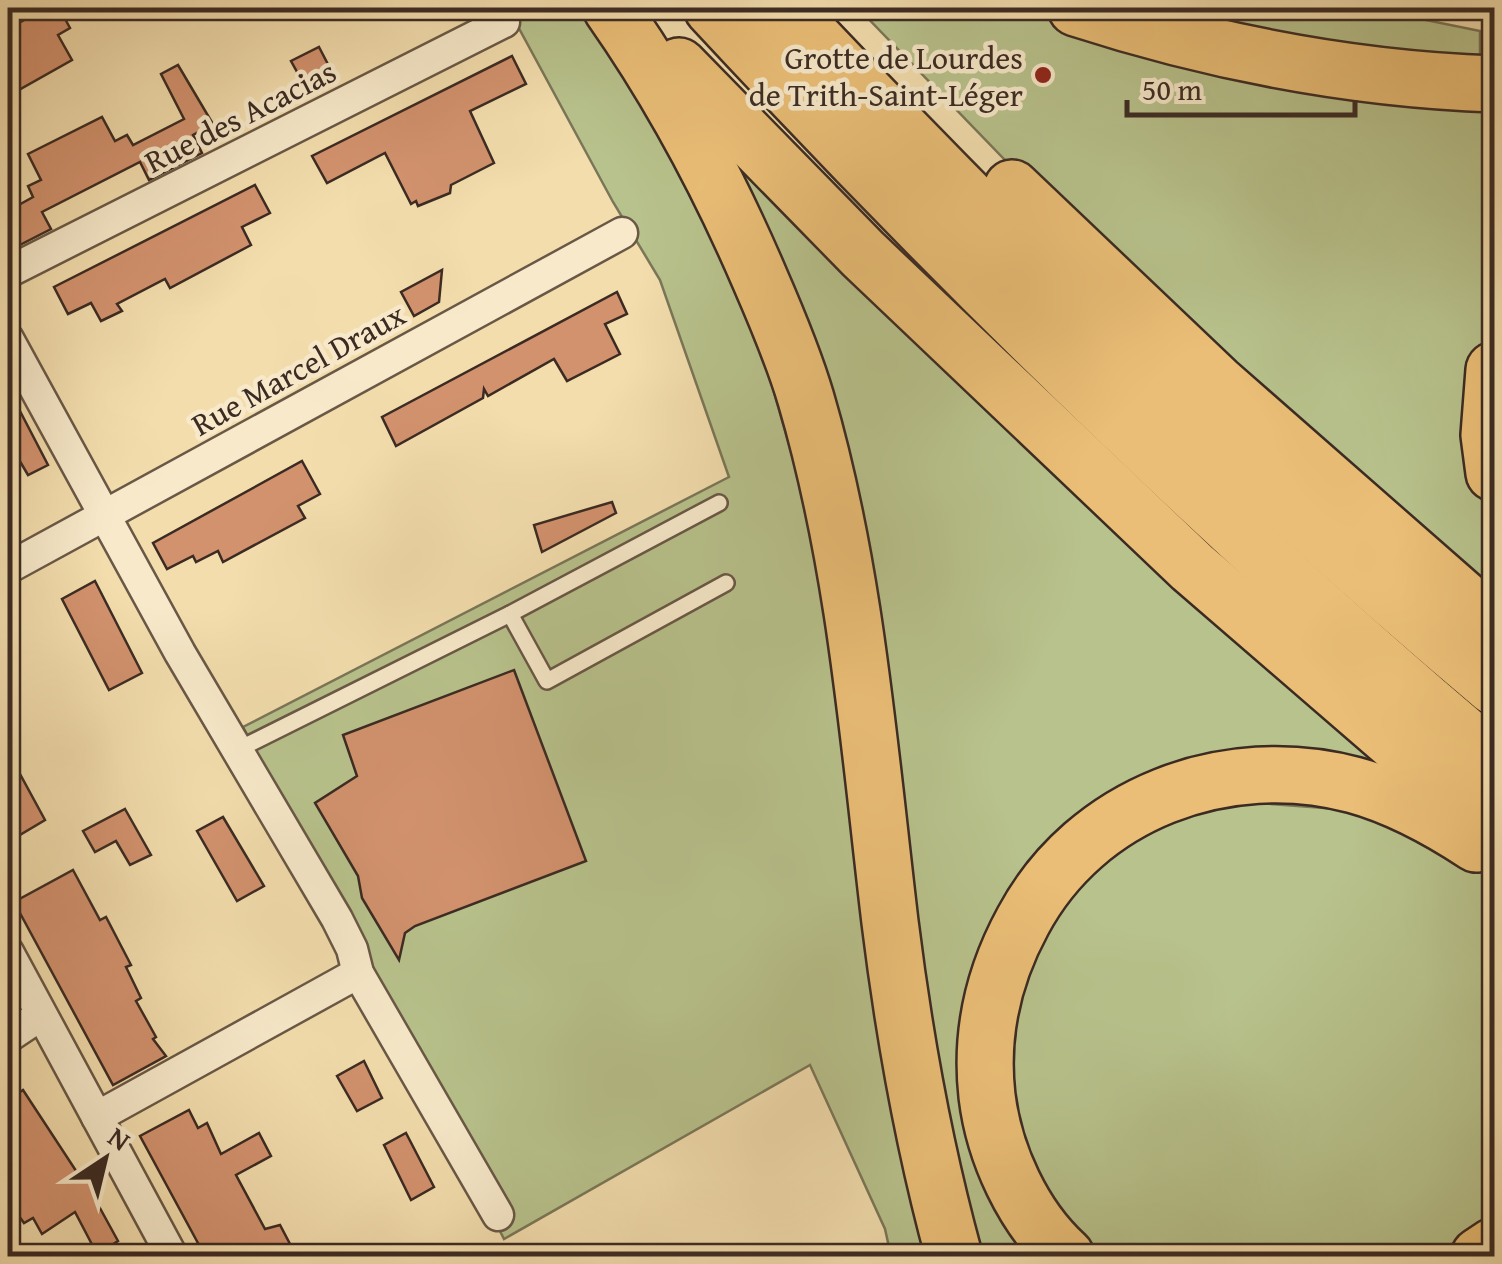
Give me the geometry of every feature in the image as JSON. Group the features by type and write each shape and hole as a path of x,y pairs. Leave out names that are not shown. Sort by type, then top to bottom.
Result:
{"highway":[{"path":"611,8 678,108 718,182 788,348 811,415 852,610 906,1035 925,1138 954,1256"},
{"path":"628,8 754,146 975,363 1192,567 1494,828"},
{"path":"712,8 878,184 1055,362 1282,574 1494,760"},
{"path":"784,8 1131,358 1291,508 1494,687"},
{"path":"835,8 1026,202 1153,323 1494,626"},
{"path":"1076,8 1243,54 1353,72 1494,84"},
{"path":"1494,370 1489,435 1494,473"},
{"path":"1066,1256 1041,1229 1004,1162 988,1110 985,1058 990,1005 1006,953 1035,900 1071,856 1111,824 1167,794 1224,778 1278,775 1328,780 1374,792 1440,822 1494,856"},
{"path":"1480,1256 1494,1246"}],"street":[{"name":"Rue des Acacias","path":"8,272 504,22"},
{"name":"Rue Marcel Draux","path":"8,568 622,232"},
{"path":"8,339 237,750 347,938 358,973 498,1215"},
{"path":"8,952 172,1256"},
{"path":"97,1117 358,973"},
{"path":"8,1037 41,1015"}],"lane":[{"path":"237,750 510,614 719,503"},
{"path":"510,614 547,681 726,583"}],"green space":[{"path":"508,8 578,8 628,76 707,212 769,375 816,539 932,1256 891,1256 885,1229 810,1065 504,1239 243,727 729,477 660,280"},
{"path":"858,8 1031,8 1083,31 1494,100 1494,332 1475,438 1485,509 1494,535 1494,604 1033,189"},
{"path":"1148,8 1367,8 1480,31 1480,61 1253,36"},
{"path":"727,146 1405,776 1203,763 984,977 1046,1256 964,1256"},
{"path":"1217,800 1338,809 1420,833 1494,881 1494,1209 1477,1227 1434,1256 1098,1256 1084,1246 1047,1199 1016,1135 1005,1039 1040,927 1119,838"}],"building":[{"path":"46,8 59,8 70,28 58,35 72,60 8,96 8,29"},
{"path":"319,47 333,74 306,88 291,61"},
{"path":"512,56 526,84 470,111 494,163 451,185 450,193 418,206 416,201 411,204 385,153 327,183 312,156"},
{"path":"178,65 213,124 193,135 202,153 149,180 140,162 42,212 51,229 8,251 8,211 33,197 28,186 41,180 28,154 102,117 115,141 127,135 133,145 184,119 161,74"},
{"path":"255,185 270,213 242,227 251,245 170,288 165,279 117,304 122,311 101,321 91,303 68,314 54,287"},
{"path":"442,270 439,302 414,316 401,292"},
{"path":"617,292 627,314 605,324 620,354 567,381 554,359 488,396 484,389 483,398 396,446 382,417"},
{"path":"8,388 48,465 28,475 8,441"},
{"path":"302,461 320,494 298,506 305,518 223,562 218,551 196,562 193,556 167,569 153,543"},
{"path":"612,502 616,513 542,552 534,525"},
{"path":"95,581 142,673 109,690 62,599"},
{"path":"514,670 586,861 415,926 405,933 399,960 362,898 358,876 315,803 357,776 343,735"},
{"path":"8,752 45,820 8,842"},
{"path":"125,809 151,855 130,865 116,841 95,852 83,831"},
{"path":"223,817 264,886 237,901 197,831"},
{"path":"73,870 100,920 106,917 131,965 126,967 141,998 136,1001 156,1037 153,1039 166,1056 113,1085 14,902"},
{"path":"364,1061 382,1098 357,1111 337,1076"},
{"path":"23,1090 82,1180 88,1176 100,1196 95,1199 118,1241 97,1254 75,1212 42,1234 33,1218 24,1223 8,1201 8,1100"},
{"path":"189,1110 198,1128 207,1123 221,1154 259,1133 271,1156 236,1175 265,1229 280,1225 290,1244 267,1256 205,1256 140,1136"},
{"path":"406,1133 434,1187 411,1200 384,1145"}],"place":[{"name":"Grotte de Lourdes de Trith-Saint-Léger","path":"1043,75"}]}
